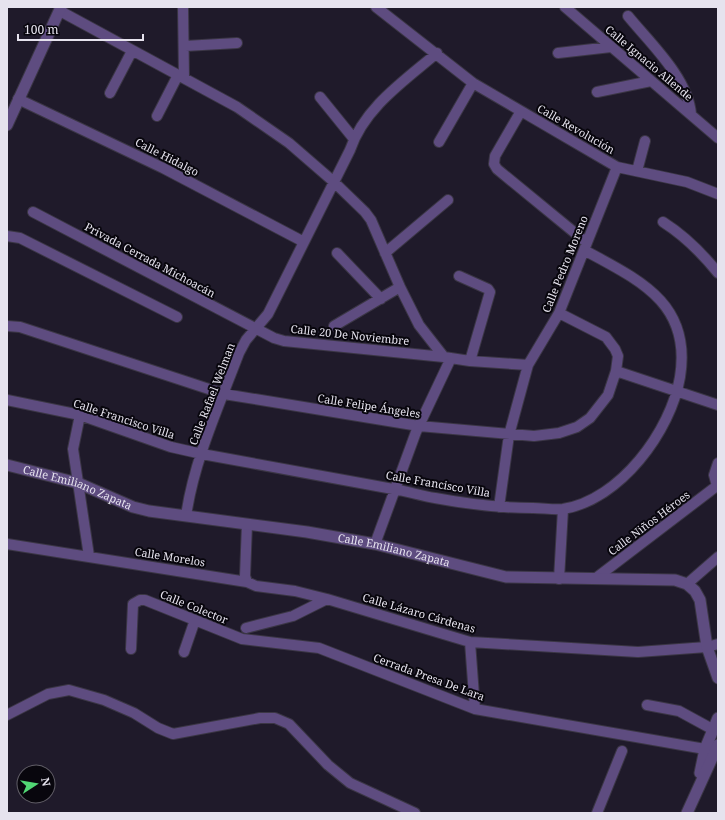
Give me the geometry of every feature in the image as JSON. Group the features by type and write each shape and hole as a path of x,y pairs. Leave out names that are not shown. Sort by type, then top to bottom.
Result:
{"street":[{"path":"157,116 181,77 185,46 182,7"},
{"name":"Calle Revolución","path":"376,7 437,53 473,83 617,167 637,170 687,182 718,194"},
{"name":"Calle Ignacio Allende","path":"565,7 718,138"},
{"path":"7,125 60,9 132,51 237,107 289,143 334,182 365,212 371,220 400,287 419,325 448,357 419,426 374,544"},
{"path":"628,16 678,78 686,93 691,114"},
{"path":"185,46 237,43"},
{"path":"558,53 611,47"},
{"path":"110,93 132,51"},
{"name":"Calle Rafael Welman","path":"186,516 189,495 202,454 239,353 246,340 268,314 354,139 365,119 395,88 437,53"},
{"path":"597,92 651,80"},
{"path":"439,142 473,83"},
{"path":"320,97 354,139"},
{"name":"Calle Hidalgo","path":"18,99 163,168 304,242"},
{"name":"Calle Francisco Villa","path":"7,400 80,415 171,448 395,489 436,498 499,507 563,508 586,501 608,490 648,452 664,423 678,393 682,349 674,318 666,305 635,278 585,246 497,169 494,164 495,156 521,111"},
{"path":"637,170 645,141"},
{"name":"Calle Pedro Moreno","path":"499,507 510,435 528,365 559,314 617,167"},
{"path":"385,253 448,200"},
{"name":"Privada Cerrada Michoacán","path":"33,212 256,329"},
{"path":"663,222 680,233 718,272"},
{"path":"7,236 20,238 177,317"},
{"path":"337,253 381,299"},
{"path":"459,276 488,289 490,292 470,361"},
{"path":"334,326 400,287"},
{"name":"Calle Felipe Ángeles","path":"7,326 20,327 224,394 419,426 534,436 559,434 577,427 590,418 600,408 608,395 616,371 618,356 615,349 606,337 559,314"},
{"name":"Calle 20 De Noviembre","path":"256,329 284,341 448,357 470,361 528,365"},
{"path":"616,371 678,393 718,405"},
{"path":"80,415 73,449 89,556"},
{"name":"Calle Niños Héroes","path":"596,578 717,486 714,475 718,463"},
{"name":"Calle Emiliano Zapata","path":"7,465 78,482 133,507 374,544 506,577 559,579 663,579 675,580 687,584"},
{"path":"559,579 563,508"},
{"path":"247,524 245,576 247,582"},
{"name":"Calle Morelos","path":"7,544 247,582"},
{"path":"718,557 687,584 700,600 713,645 718,678"},
{"name":"Calle Lázaro Cárdenas","path":"247,582 256,586 295,591 327,599 470,642 638,652 713,645"},
{"path":"246,628 293,616 327,599"},
{"name":"Calle Colector","path":"131,649 132,608 136,601 145,600 242,639"},
{"path":"184,652 195,620"},
{"name":"Cerrada Presa De Lara","path":"242,639 319,648 475,709 705,749"},
{"path":"470,642 475,709"},
{"path":"7,715 48,694 69,690 104,700 134,713 158,728 172,734 260,718 275,718 289,724 328,765 350,783 415,813"},
{"path":"647,705 679,711 712,729"},
{"path":"701,786 701,765 705,749 712,729 718,718"},
{"path":"687,813 701,786 718,745"},
{"path":"597,813 622,751"}]}
